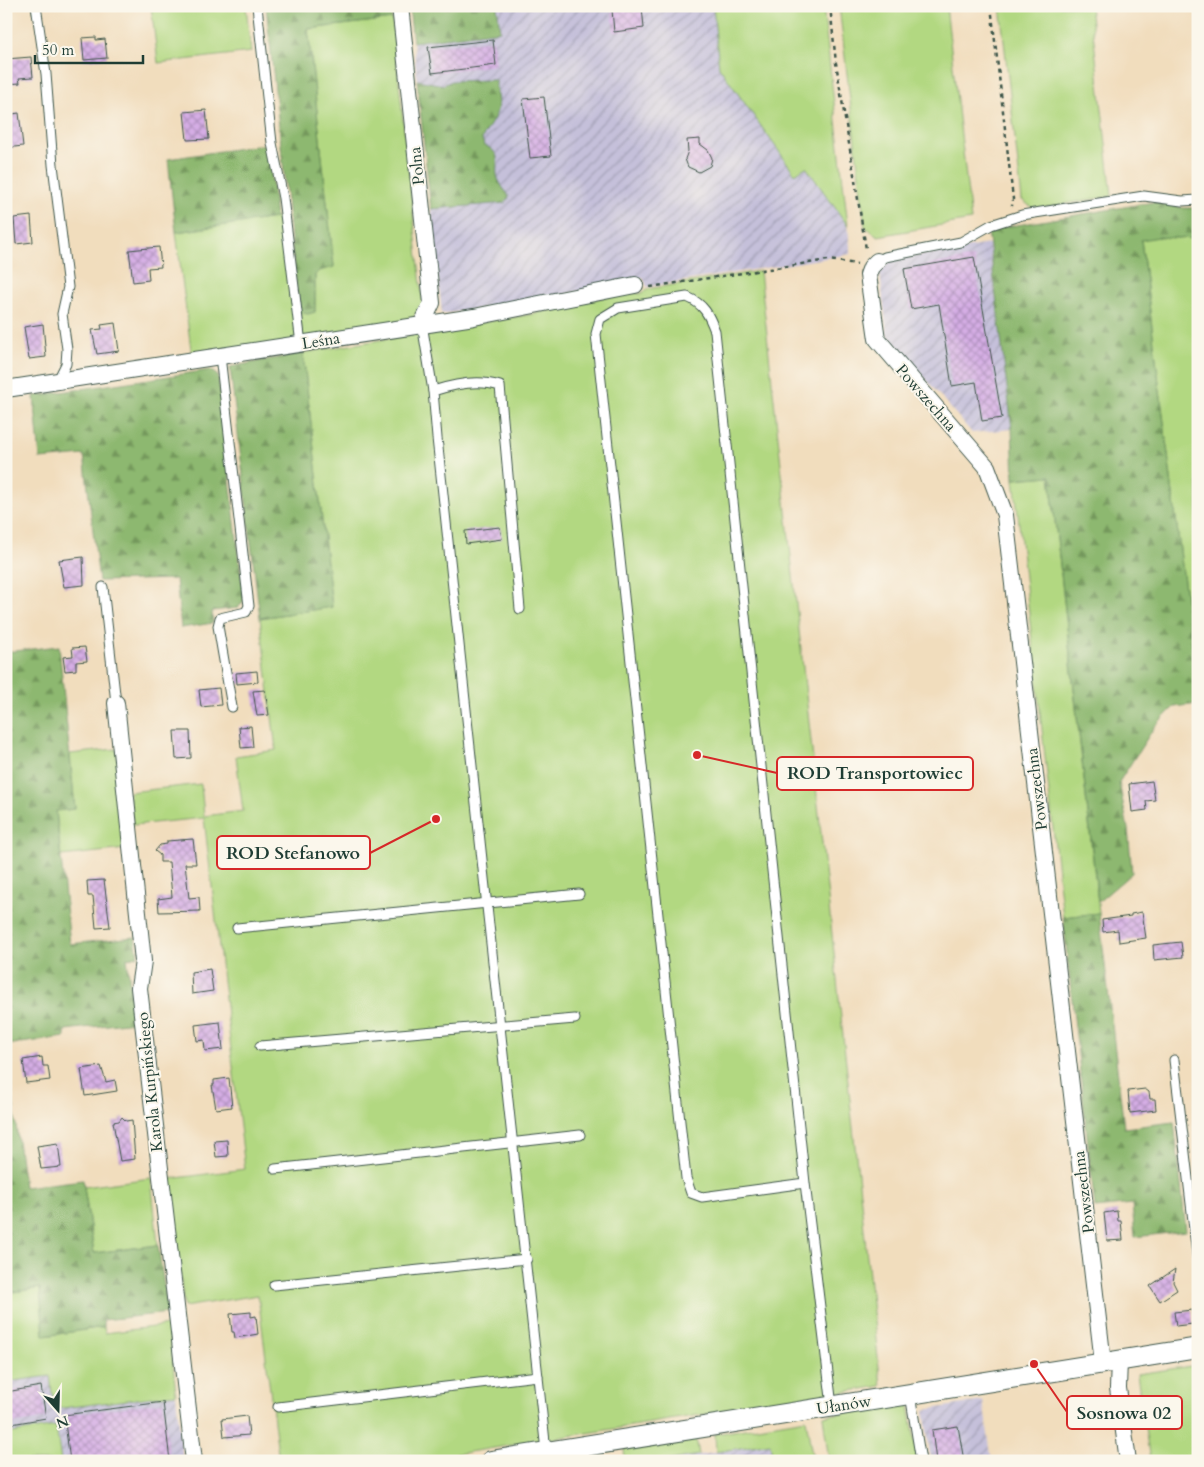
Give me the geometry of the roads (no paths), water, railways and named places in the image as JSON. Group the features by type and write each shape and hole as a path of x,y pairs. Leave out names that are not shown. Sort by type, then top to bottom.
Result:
{"street":[{"name":"Polna","path":"400,6 432,303 422,324"},
{"name":"Powszechna","path":"874,264 868,275 877,339 987,467 1005,514 1111,1362 1128,1461"},
{"name":"Leśna","path":"6,390 58,380 124,372 474,317 635,285"},
{"name":"Karola Kurpińskiego","path":"116,703 144,961 139,988 194,1461"},
{"name":"Ułanów","path":"491,1461 1198,1348"}],"lane":[{"path":"36,6 46,74 53,164 68,287 62,314 67,349 66,364 58,380"},
{"path":"257,6 272,143 283,198 301,344"},
{"path":"874,264 885,257 961,242 991,224 1009,219 1144,196 1182,201 1198,200"},
{"path":"805,1183 702,1197 691,1192 686,1178 596,334 600,319 618,308 688,297 698,301 705,309 715,332 805,1183 832,1407"},
{"path":"422,324 433,391 485,904 527,1259 546,1451"},
{"path":"220,356 249,606 246,612 220,618 218,626 232,707"},
{"path":"433,391 451,385 490,383 500,386 520,609"},
{"path":"103,587 116,703"},
{"path":"237,928 579,894"},
{"path":"260,1046 575,1019"},
{"path":"1174,1060 1198,1263"},
{"path":"275,1169 580,1135"},
{"path":"274,1285 527,1259"},
{"path":"278,1407 538,1376"},
{"path":"910,1394 921,1461"}],"place":[{"name":"ROD Transportowiec","path":"697,755"},
{"name":"ROD Stefanowo","path":"436,819"},
{"name":"Sosnowa 02","path":"1034,1364"}]}
